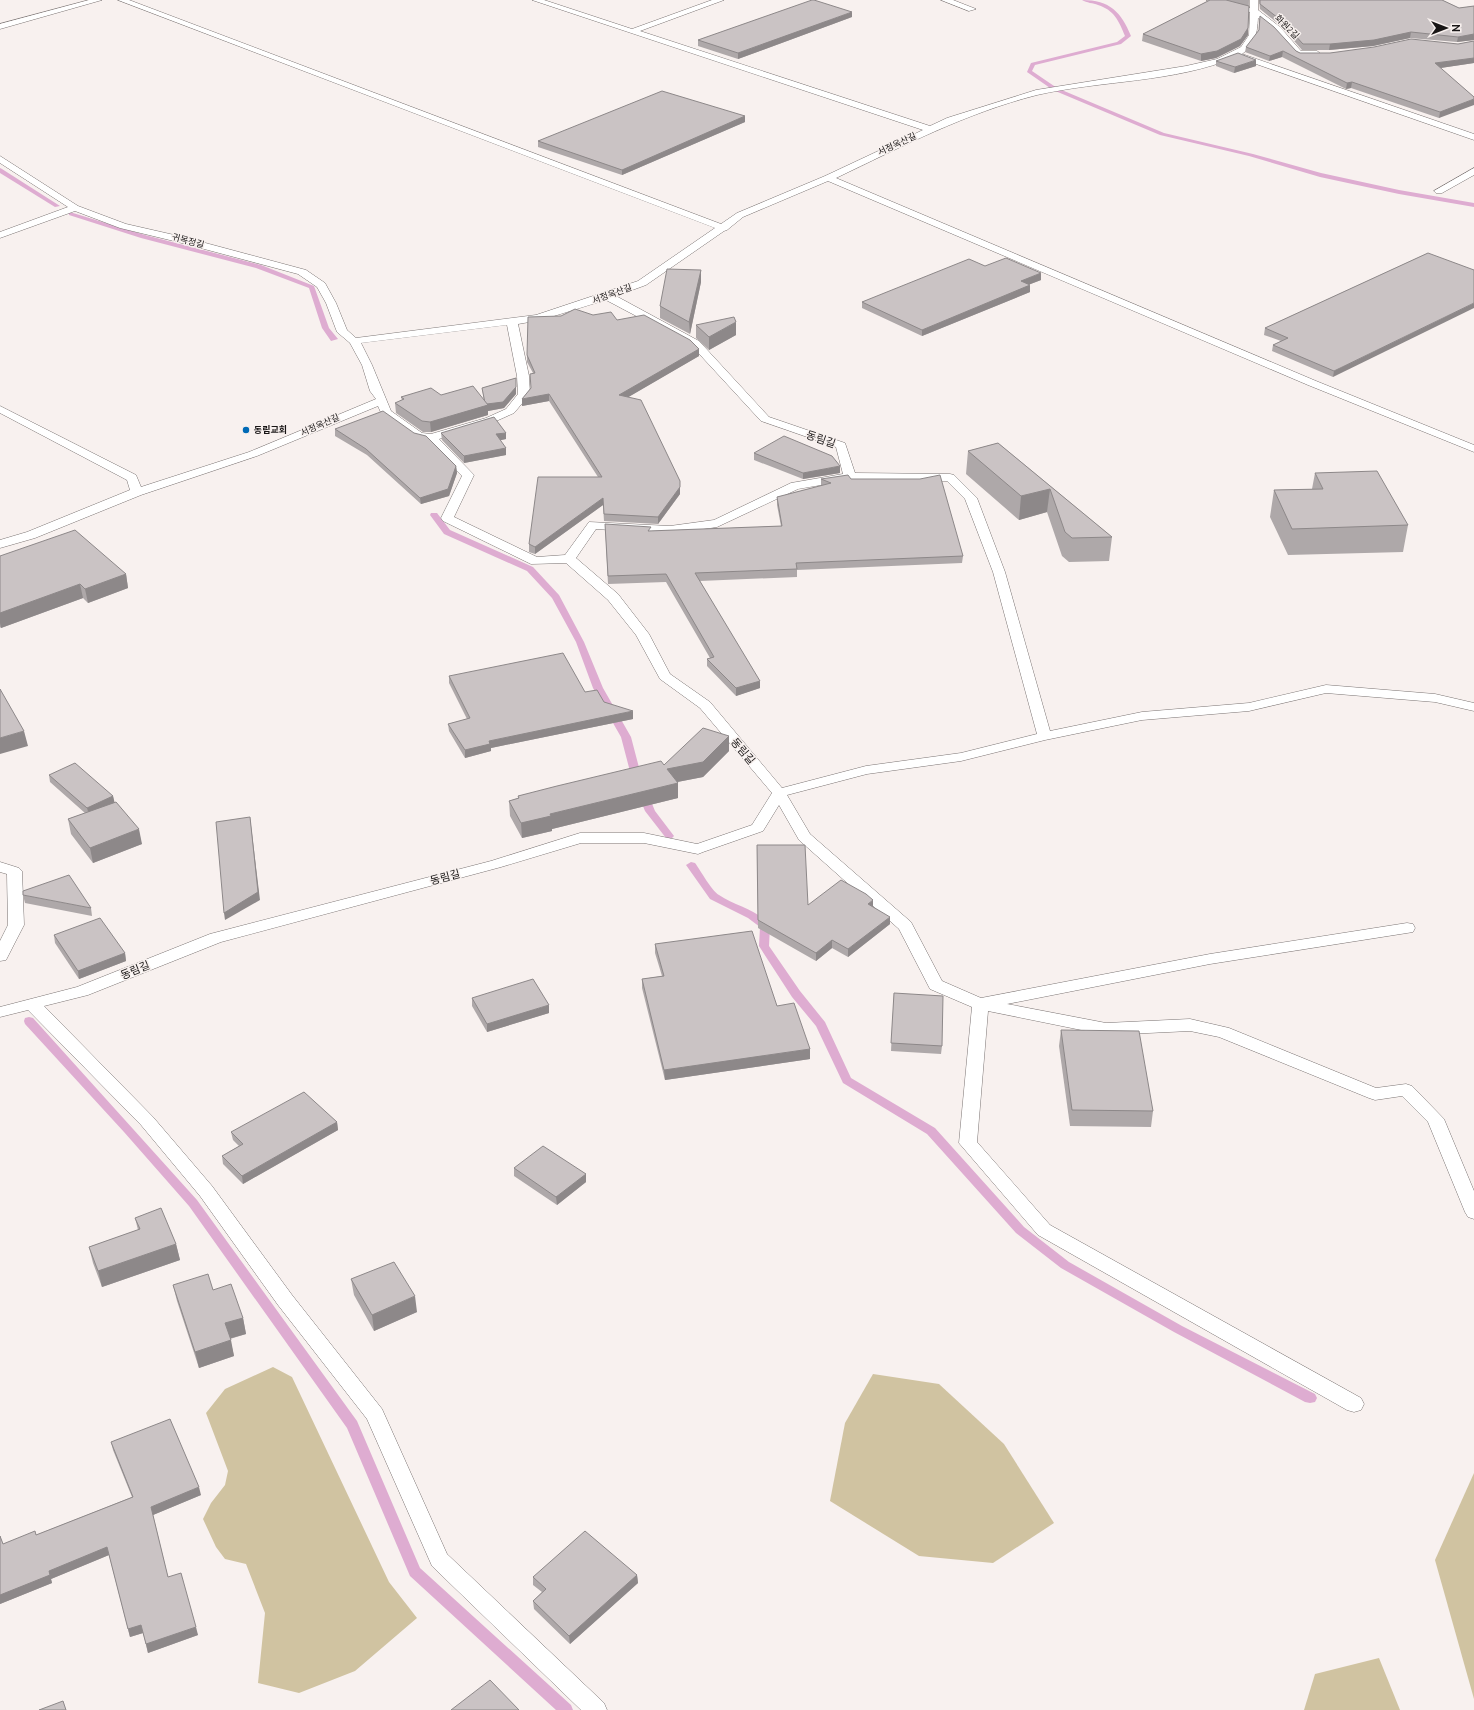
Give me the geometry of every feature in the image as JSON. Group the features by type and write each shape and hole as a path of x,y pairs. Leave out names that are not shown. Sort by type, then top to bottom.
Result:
{"lane":[{"path":"0,27 98,0"},
{"path":"122,0 724,228"},
{"path":"536,0 930,129"},
{"path":"633,31 720,0"},
{"path":"944,0 972,10"},
{"path":"1210,0 1254,11"},
{"name":"서정옥산길","path":"354,341 537,318 607,296 642,283 692,248 724,228 740,215 828,178 950,120 1036,93 1186,69 1220,61 1236,54 1244,49 1253,35 1254,0"},
{"name":"화원2길","path":"1254,11 1277,29 1292,56 1329,54"},
{"path":"1236,54 1270,64 1320,85 1474,137"},
{"path":"1270,64 1292,56"},
{"name":"귀목정길","path":"0,159 75,208 123,226 180,239 302,272 321,285 331,303 342,332 354,341"},
{"path":"1440,191 1474,171"},
{"path":"828,178 1305,380 1474,449"},
{"path":"0,235 75,208"},
{"name":"동림길","path":"607,296 695,343 765,419 840,446 850,476"},
{"path":"354,341 367,365 376,391 382,400 386,413 419,436 431,438 490,420 510,411 524,394 523,376 512,320"},
{"name":"서정옥산길","path":"0,544 30,535 137,492 253,454 382,400"},
{"path":"0,409 132,478 137,492"},
{"path":"431,438 468,475 447,518 535,562 569,559 593,525 670,530 717,523 795,486 850,476 950,478 971,498 999,572 1045,736"},
{"name":"동림길","path":"0,1012 82,991 216,938 496,864 580,838 644,838 698,849 758,828 779,793 705,704 665,676 642,634 613,597 569,559"},
{"path":"1474,707 1435,698 1326,689 1249,707 1142,716 1045,736 961,758 866,770 779,793 804,837 905,926 936,986 980,1004 1106,1030 1190,1025 1223,1032 1376,1094 1406,1090 1435,1119 1474,1212"},
{"path":"0,866 14,871 16,926 0,956"},
{"path":"980,1004 1210,959 1407,928"},
{"path":"32,1004 147,1121 206,1191 286,1300 374,1415 439,1560 596,1710"},
{"path":"980,1004 968,1143 1044,1230 1354,1404"}],"shaded area":[{"path":"273,1367 292,1377 389,1582 417,1618 355,1671 299,1693 258,1683 265,1613 246,1564 225,1559 216,1547 203,1519 211,1503 225,1485 228,1471 206,1413 225,1389"},
{"path":"873,1374 939,1384 1004,1444 1054,1523 993,1563 919,1556 830,1501 845,1423"},
{"path":"1474,1473 1474,1699 1435,1560"},
{"path":"1379,1658 1400,1710 1304,1710 1315,1674"}],"building":[{"path":"812,0 852,12 738,53 698,40"},
{"path":"1210,0 1226,0 1249,6 1248,28 1241,39 1217,51 1201,54 1143,34"},
{"path":"1260,0 1442,0 1459,8 1474,6 1474,34 1458,37 1411,32 1374,40 1330,44 1303,44 1282,21 1260,4"},
{"path":"1260,16 1274,27 1296,51 1300,53 1330,53 1374,47 1411,39 1458,44 1474,41 1474,58 1435,63 1474,97 1474,99 1440,112 1352,82 1347,83 1283,51 1270,56 1246,47 1259,30"},
{"path":"1238,53 1256,60 1235,67 1216,61"},
{"path":"662,91 745,116 622,170 538,141"},
{"path":"1428,253 1474,270 1474,303 1334,371 1273,345 1288,338 1265,328"},
{"path":"1006,258 1041,273 1021,281 1030,285 922,330 862,302 969,259 985,266"},
{"path":"667,269 701,270 689,322 660,306"},
{"path":"575,309 593,315 611,312 617,320 644,315 690,340 699,349 619,395 641,400 680,481 680,487 658,517 604,514 603,498 535,547 529,544 538,477 602,477 549,394 522,399 531,388 530,374 535,373 527,355 528,317 561,316"},
{"path":"734,317 736,322 709,337 696,325"},
{"path":"516,378 516,387 503,402 485,403 482,388"},
{"path":"473,386 488,405 430,422 422,421 395,403 404,399 401,397 431,388 441,395"},
{"path":"383,411 414,433 426,436 456,466 448,489 420,498 366,449 335,429"},
{"path":"494,417 506,433 496,434 506,448 464,456 441,433"},
{"path":"784,436 832,456 840,466 803,473 754,453"},
{"path":"998,443 1112,537 1072,538 1065,532 1050,489 1021,496 968,451"},
{"path":"1377,471 1408,525 1292,529 1274,490 1323,489 1315,473"},
{"path":"848,475 851,479 920,479 940,475 963,556 796,563 797,569 695,573 760,681 736,688 707,659 714,657 666,574 608,576 605,524 651,527 648,531 782,526 777,497 831,483 821,479"},
{"path":"75,530 126,574 85,589 80,584 0,613 0,556"},
{"path":"563,653 585,692 597,690 604,702 633,711 489,741 490,744 465,750 448,724 470,718 449,676"},
{"path":"0,689 24,731 0,738"},
{"path":"703,728 729,736 703,762 667,769 678,783 550,814 551,816 521,823 509,801 519,798 518,796 661,761 664,765"},
{"path":"75,763 113,796 87,808 49,775"},
{"path":"116,802 139,829 90,848 68,819"},
{"path":"250,817 258,892 224,913 216,822"},
{"path":"757,845 805,845 808,905 841,880 866,894 873,900 868,904 890,917 848,949 832,940 816,953 758,920"},
{"path":"69,875 91,908 23,895 23,891"},
{"path":"100,918 125,953 78,971 54,935"},
{"path":"752,931 777,1006 794,1003 810,1049 664,1070 642,979 664,976 655,944"},
{"path":"533,979 549,1005 487,1024 472,998"},
{"path":"894,993 943,996 942,1046 891,1043"},
{"path":"1061,1030 1139,1031 1153,1111 1072,1110"},
{"path":"304,1092 337,1122 242,1176 222,1156 243,1144 231,1132"},
{"path":"543,1146 586,1174 556,1197 514,1168"},
{"path":"161,1208 176,1244 98,1271 89,1247 140,1229 135,1218"},
{"path":"394,1262 415,1296 372,1315 351,1279"},
{"path":"208,1274 213,1290 231,1284 243,1318 225,1323 231,1340 195,1352 173,1285"},
{"path":"170,1419 199,1487 151,1507 168,1577 181,1573 196,1627 146,1644 141,1625 128,1629 107,1547 49,1571 50,1575 0,1595 0,1536 3,1544 35,1531 36,1535 133,1497 111,1442"},
{"path":"585,1531 637,1575 569,1636 533,1601 546,1589 533,1577"},
{"path":"490,1680 519,1710 451,1710"},
{"path":"63,1701 66,1710 39,1710"}],"waterway":[{"path":"1085,0 1102,4 1113,10 1121,20 1128,36 1119,43 1033,64 1029,71 1055,89 1162,134 1251,155 1320,175 1399,192 1474,205"},
{"path":"0,170 57,206"},
{"path":"71,214 143,237 259,267 295,279 312,287 326,328 334,339"},
{"path":"434,515 447,532 530,569 556,597 580,642 598,688 626,737 637,779"},
{"path":"643,794 650,811 669,836"},
{"path":"691,865 714,897 752,916 765,926 764,946 796,994 821,1025 847,1080 931,1131 1020,1230 1065,1265 1178,1329 1310,1398"},
{"path":"29,1021 128,1129 193,1203 352,1425 415,1572 566,1710"}],"place":[{"name":"동림교회","path":"246,430"}]}
